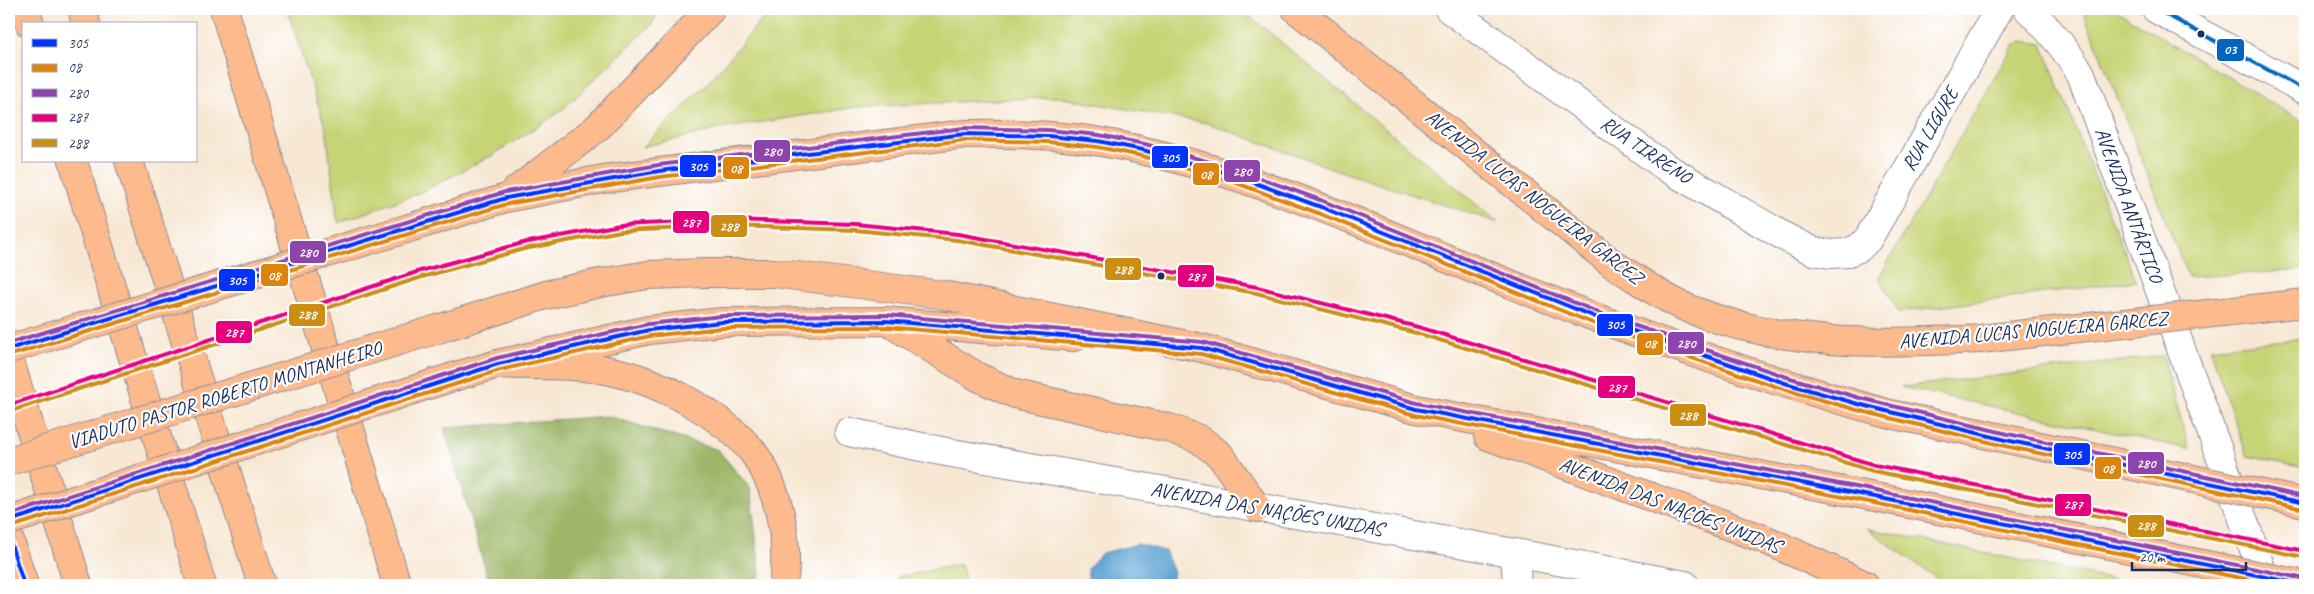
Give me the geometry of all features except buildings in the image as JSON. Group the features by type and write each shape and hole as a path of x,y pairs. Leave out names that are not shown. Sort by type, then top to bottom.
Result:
{"main road":[{"path":"25,9 29,22"},
{"path":"82,9 85,22"},
{"path":"224,9 397,585"},
{"path":"506,198 564,156 597,128 711,9"},
{"name":"AVENIDA LUCAS NOGUEIRA GARCEZ","path":"1296,9 1613,264 1664,296 1690,309 1752,330 1813,340 1888,343 1980,339 2305,303"},
{"path":"9,348 506,198 660,171 965,134 1013,133 1100,142 1153,152 1299,198 1592,317 1711,360 1811,392 1890,414 2305,503"},
{"path":"73,162 202,585"},
{"path":"130,162 262,585"},
{"name":"VIADUTO PASTOR ROBERTO MONTANHEIRO","path":"9,461 546,295 648,275 774,273 943,295 1202,348"},
{"path":"9,521 498,364 649,330 704,324 798,320 886,321 1202,348 1416,409 1870,496 2305,585"},
{"path":"886,321 978,377 1015,394 1169,428 1199,439 1220,455 1257,508"},
{"path":"9,358 78,585"},
{"path":"498,364 613,371 639,378 669,391 700,408 752,452 777,502 787,563 783,585"},
{"name":"AVENIDA DAS NAÇÕES UNIDAS","path":"1416,409 1766,540 1865,585"},
{"path":"9,538 24,585"}],"street":[{"name":"RUA TIRRENO","path":"1449,9 1667,168 1785,237 1813,251 1831,254 1846,253 1859,248"},
{"name":"RUA LIGURE","path":"1859,248 1868,239 1999,9"},
{"name":"AVENIDA ANTÁRTICO","path":"2028,9 2054,34 2081,74 2267,585"},
{"path":"2156,9 2305,90"},
{"name":"AVENIDA DAS NAÇÕES UNIDAS","path":"849,432 946,452 1685,585"},
{"path":"1515,553 1517,585"}],"green space":[{"path":"287,9 659,9 652,24 561,111 493,155 419,193 338,223 326,129"},
{"path":"771,9 1241,9 1499,223 1340,171 1207,123 1057,97 857,107 720,129 642,147 707,84"},
{"path":"2082,9 2114,9 2305,123 2305,270 2188,277"},
{"path":"2022,41 2042,44 2136,281 1899,312 1879,277 2013,46"},
{"path":"2305,338 2305,468 2247,456 2210,348"},
{"path":"2163,356 2189,449 1901,387"},
{"path":"608,416 718,450 750,488 760,572 757,585 490,585 444,428"},
{"path":"1866,528 2138,585 1946,585"},
{"path":"961,564 966,585 899,585 897,577"}],"water":[{"path":"1138,544 1165,551 1174,573 1170,585 1088,585 1088,568 1102,553"}],"transit line":[{"name":"03","path":"2156,9 2305,90"},
{"name":"280","path":"9,343 505,192 658,165 964,128 1048,130 1099,135 1145,144 1235,169 1323,201 1615,319 1787,377 1860,398 2008,434 2305,497"},
{"name":"305","path":"9,349 506,198 659,171 965,134 1048,136 1098,141 1143,150 1233,175 1321,207 1613,324 1785,383 1858,404 2006,440 2305,503"},
{"name":"08","path":"11,355 507,204 660,177 965,140 1048,142 1097,147 1142,156 1231,181 1318,213 1610,330 1783,389 1857,410 2005,446 2304,509"},
{"name":"287","path":"9,405 420,271 523,243 620,225 730,220 855,224 958,234 1257,287 1418,327 1875,465 2305,551"},
{"name":"288","path":"11,411 422,277 524,249 621,231 730,226 855,230 957,240 1256,293 1416,333 1873,471 2304,557"},
{"name":"280","path":"9,515 497,358 648,324 722,316 886,315 1203,342 1417,403 1871,490 2305,579"},
{"name":"305","path":"9,521 498,364 649,330 722,322 886,321 1202,348 1416,409 1870,496 2305,585"},
{"name":"08","path":"11,527 500,370 650,336 722,328 886,327 1201,354 1415,415 1869,502 2275,585"},
{"name":"305","path":"9,538 24,585"}]}
